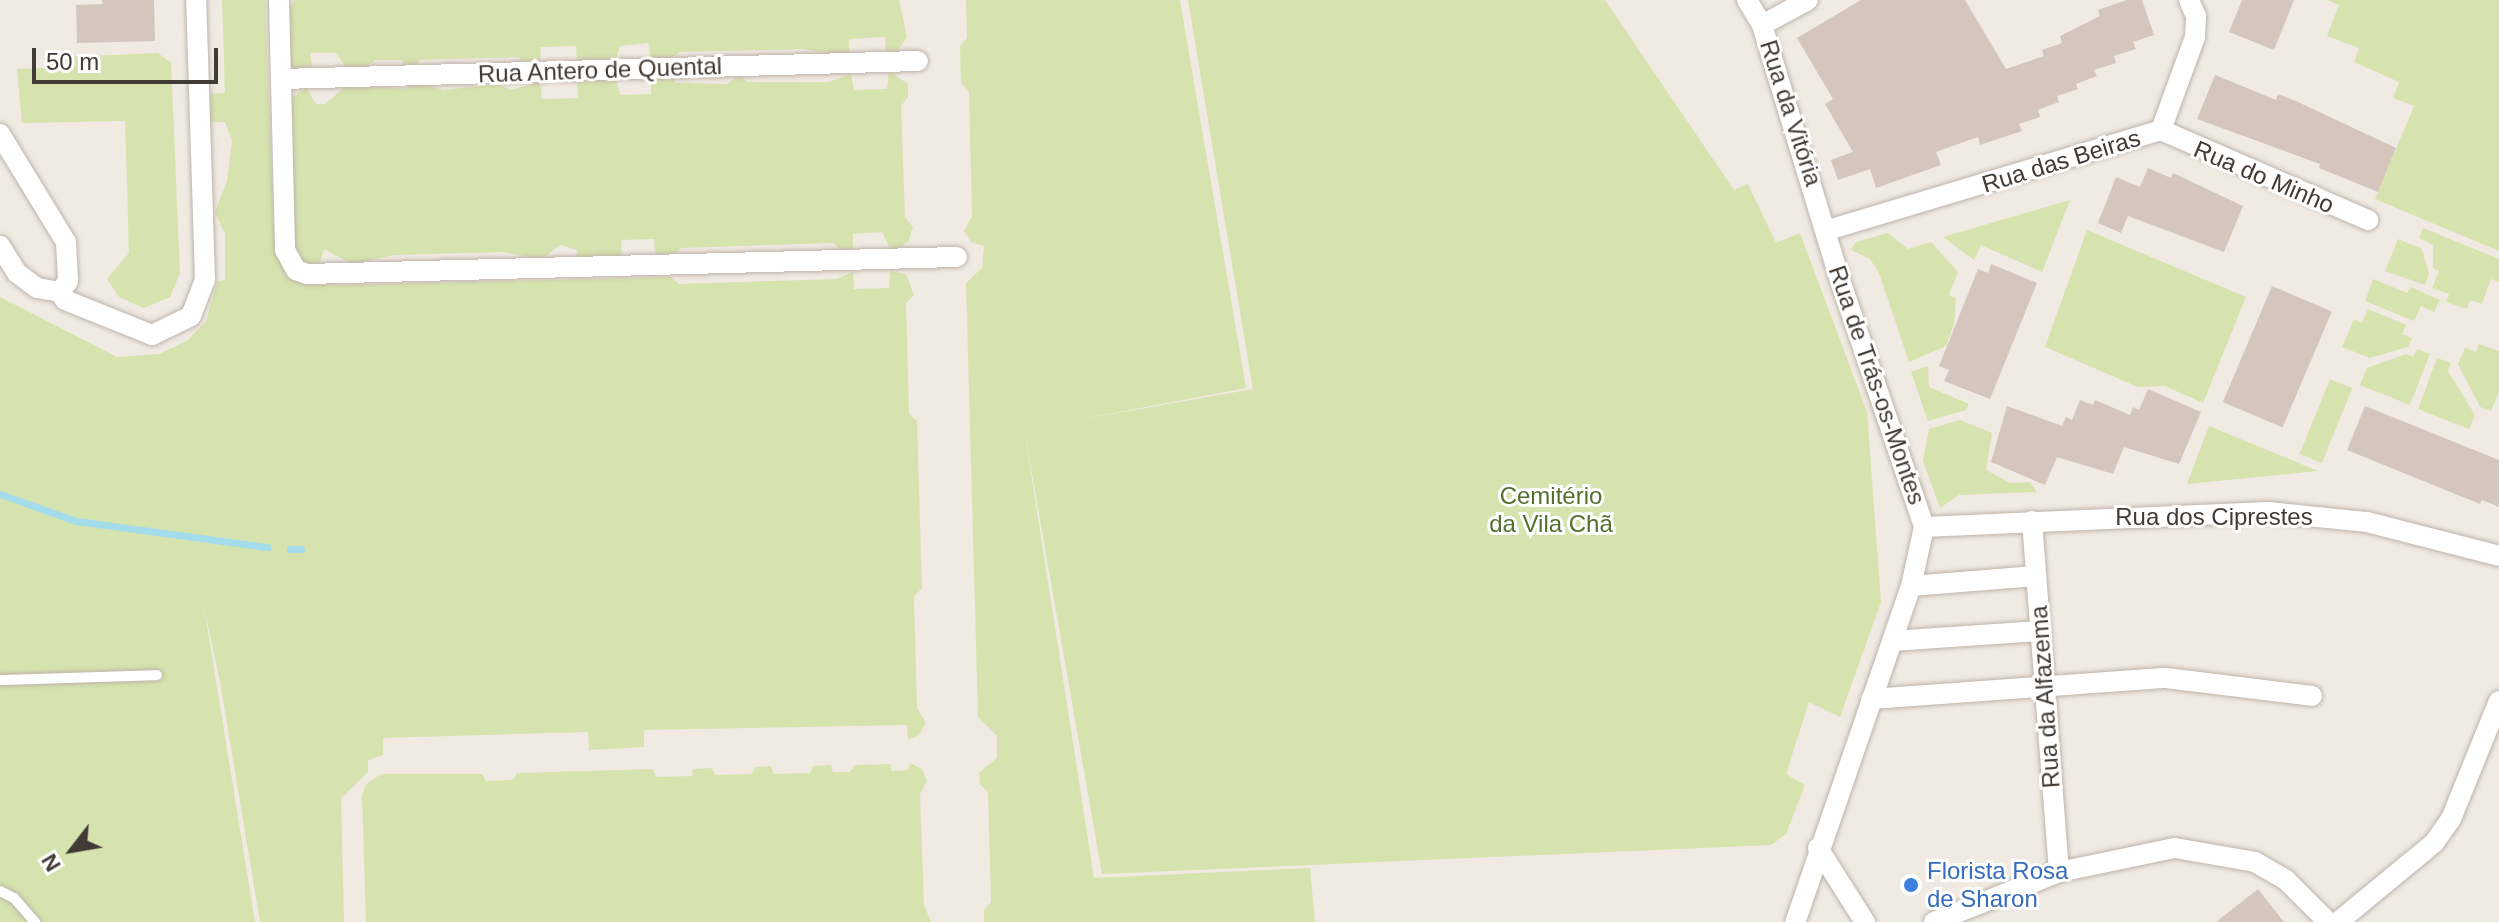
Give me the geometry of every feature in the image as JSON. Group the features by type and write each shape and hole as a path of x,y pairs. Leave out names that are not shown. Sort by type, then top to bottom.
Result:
{"street":[{"path":"60,292 65,300 152,335 191,316 205,280 196,0"},
{"path":"279,0 285,250 296,270 307,274 957,257"},
{"name":"Rua da Vitória","path":"1747,0 1762,25 1828,230"},
{"path":"1762,25 1808,0"},
{"name":"Rua das Beiras","path":"1828,230 2161,130 2195,37 2196,16 2189,0"},
{"name":"Rua Antero de Quental","path":"282,79 918,61"},
{"name":"Rua do Minho","path":"2161,130 2368,220"},
{"path":"0,134 66,242 68,281 60,292 50,293 25,281 0,246"},
{"name":"Rua de Trás-os-Montes","path":"1795,922 1818,848 1911,586 1924,527 1828,230"},
{"name":"Rua dos Ciprestes","path":"1924,527 2268,512 2367,522 2499,556"},
{"name":"Rua da Alfazema","path":"2032,521 2059,872"},
{"path":"1911,586 2036,576"},
{"path":"1892,641 2040,631"},
{"path":"1871,699 2166,678 2312,696"},
{"path":"2338,922 2434,843 2451,819 2499,701"},
{"path":"1818,848 1865,922"},
{"path":"1934,922 2059,872 2175,848 2216,852 2255,862 2286,880 2328,922"}],"lane":[{"path":"0,680 157,675"},
{"path":"0,891 14,898 35,922"}],"green space":[{"path":"222,0 265,0 274,234 291,280 336,285 671,277 679,284 837,279 853,272 854,289 889,288 890,271 906,274 914,295 906,303 909,414 917,421 922,588 914,597 917,708 926,723 919,735 908,740 907,725 644,730 644,747 589,750 588,732 383,738 383,755 368,760 368,772 341,798 344,922 260,922 220,682 204,607 255,922 0,922 0,297 117,357 159,354 188,340 206,321 217,282 225,280 225,234 215,212 227,181 232,141 225,122 208,122 207,94 225,93"},
{"path":"294,0 899,0 907,37 898,51 886,54 885,37 849,39 849,56 802,49 680,52 668,60 651,60 648,43 620,46 615,62 577,62 576,46 541,47 540,62 522,62 519,57 419,60 418,67 404,66 402,60 375,60 364,69 346,68 336,53 310,53 313,73 290,67 286,3 291,7"},
{"name":"Cemitério da Vila Chã","path":"966,0 1180,0 1246,388 1066,422 1253,389 1188,0 1605,0 1734,190 1748,184 1776,243 1800,233 1867,412 1881,602 1840,717 1809,702 1786,774 1805,785 1786,834 1771,845 1102,874 1024,428 1094,878 1310,868 1315,922 984,922 984,910 991,902 988,792 980,785 979,773 997,758 997,736 978,717 966,283 982,268 984,246 971,242 964,231 972,216 969,91 961,83 960,46 967,38"},
{"path":"2327,0 2499,0 2499,251 2375,199 2414,106 2393,98 2399,82 2354,62 2359,48 2327,36 2339,5"},
{"path":"158,53 171,63 180,273 170,297 144,308 119,297 107,279 129,253 125,121 22,123 17,69 44,68 44,58"},
{"path":"889,71 908,84 908,97 901,106 905,217 913,227 908,242 896,249 890,249 882,232 853,234 853,249 840,250 834,243 681,248 674,254 655,255 654,239 621,240 622,257 576,258 577,250 560,245 542,259 503,252 395,255 352,264 324,249 319,265 302,263 294,253 288,101 306,87 316,104 325,104 347,85 404,89 416,83 443,90 499,84 510,90 540,82 542,99 578,98 577,81 616,79 620,95 651,94 651,77 672,75 676,83 727,84 740,75 747,82 828,82 851,74 854,90 887,89"},
{"path":"2070,200 2042,272 1981,245 1974,260 1943,237"},
{"path":"2423,228 2499,259 2499,282 2491,279 2482,304 2470,300 2467,309 2446,302 2449,294 2432,288 2439,271 2433,268 2433,245 2419,238"},
{"path":"2087,230 2246,297 2203,403 2165,386 2138,387 2045,347"},
{"path":"1888,233 1908,249 1931,242 1958,272 1949,295 1956,298 1954,324 1946,346 1909,362 1879,273 1870,259 1851,250 1856,242"},
{"path":"2398,239 2422,249 2429,274 2425,285 2385,271"},
{"path":"2373,279 2407,293 2411,287 2440,300 2434,312 2421,306 2414,321 2365,301"},
{"path":"2368,309 2406,325 2402,334 2412,338 2408,347 2370,358 2342,347 2354,319 2362,323"},
{"path":"2479,344 2499,351 2499,391 2491,411 2480,407 2458,364 2465,348 2476,352"},
{"path":"2417,349 2430,354 2410,405 2360,385 2367,368 2406,354 2413,357"},
{"path":"2437,358 2451,363 2448,371 2475,415 2469,429 2418,409"},
{"path":"1928,366 1929,387 1969,404 1966,410 1928,421 1911,372"},
{"path":"2330,379 2352,388 2322,463 2300,454"},
{"path":"1960,420 1992,433 1986,470 2010,483 2030,482 2037,492 1959,495 1940,508 1923,461 1929,429"},
{"path":"2209,426 2318,471 2187,484"},
{"path":"910,763 922,769 927,781 920,794 924,905 931,922 366,922 362,796 366,784 381,774 482,774 486,781 513,780 517,773 653,769 656,777 692,776 693,769 712,768 715,775 752,774 755,767 771,766 773,774 810,773 813,766 831,765 833,772 850,772 855,765 890,764 892,771 908,770"}],"building":[{"path":"102,0 154,0 155,41 77,43 76,5 103,4"},
{"path":"1861,0 1965,0 2006,69 2044,56 2042,50 2062,43 2060,36 2100,16 2098,10 2127,0 2142,0 2154,35 2133,42 2136,49 2114,56 2116,63 2094,70 2097,76 2076,84 2078,89 2057,96 2059,102 2038,110 2040,117 2019,124 2022,131 1980,145 1978,137 1936,152 1941,165 1876,188 1870,169 1838,180 1831,160 1853,152 1825,104 1833,99 1797,38"},
{"path":"2242,0 2294,0 2274,50 2229,32"},
{"path":"2215,75 2276,100 2278,94 2298,102 2396,148 2378,192 2319,168 2320,164 2197,119"},
{"path":"2148,168 2171,178 2173,173 2243,206 2224,252 2128,216 2121,233 2098,223 2116,177 2140,187"},
{"path":"1991,264 2037,283 1990,399 1944,381 1949,370 1939,366 1978,269 1988,273"},
{"path":"2272,286 2332,311 2283,427 2223,402"},
{"path":"2148,389 2201,412 2179,464 2124,447 2113,474 2057,457 2045,485 1991,462 2007,406 2062,426 2066,417 2072,420 2080,400 2093,405 2095,400 2130,415 2133,407 2139,410"},
{"path":"2365,406 2499,460 2499,507 2482,500 2480,504 2347,450"},
{"path":"2258,889 2284,922 2216,922"}],"waterway":[{"path":"0,494 76,521 267,547"},
{"path":"290,549 301,549"}],"place":[{"name":"Florista Rosa de Sharon","path":"1911,885"}]}
